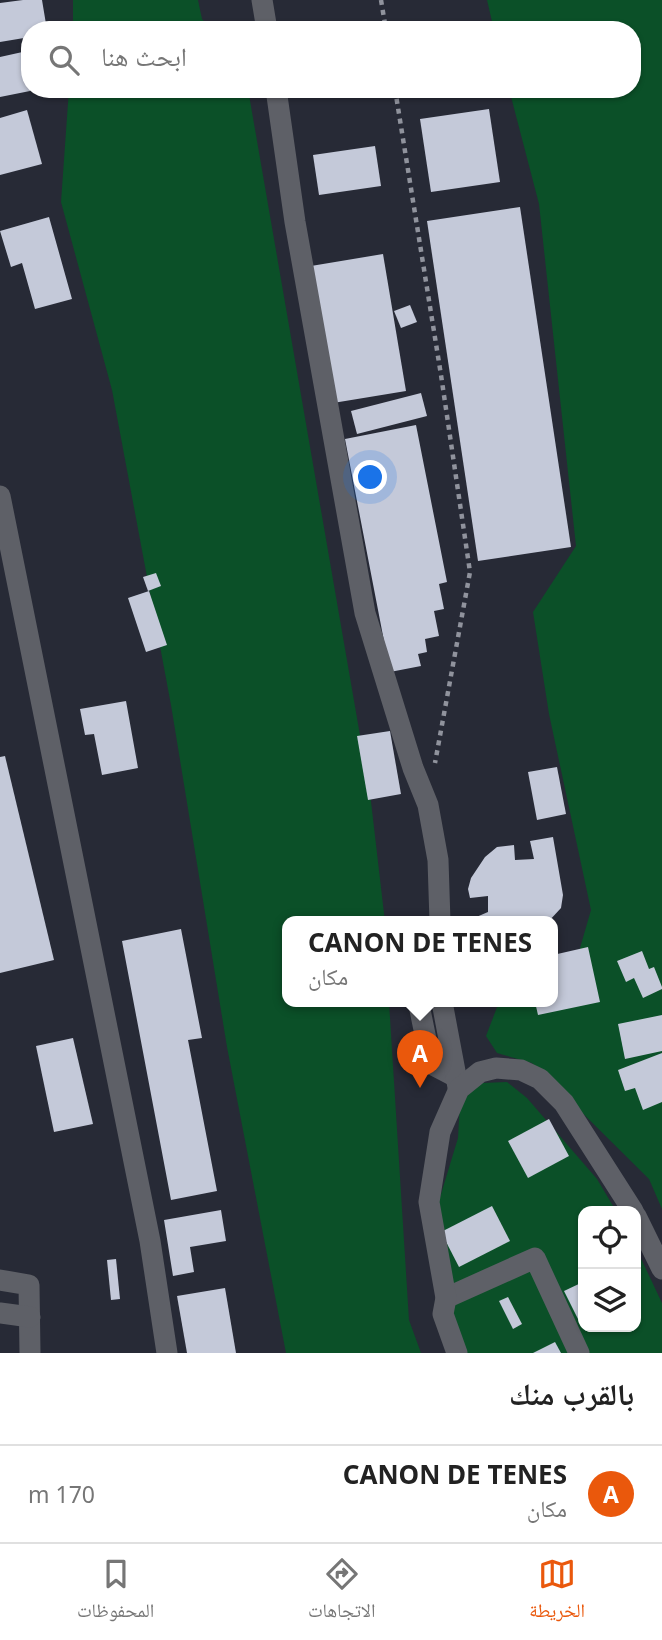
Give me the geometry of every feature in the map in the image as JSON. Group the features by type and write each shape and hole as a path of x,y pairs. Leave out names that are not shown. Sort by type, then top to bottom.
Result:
{"street":[{"path":"262,0 266,21"},
{"path":"277,98 295,222 365,613 413,768 428,805 438,860 440,916"},
{"path":"0,496 150,1241 167,1353"},
{"path":"419,1007 431,1063 458,1083"},
{"path":"443,1007 458,1083 440,1132 429,1202 446,1298 443,1314 457,1353"},
{"path":"458,1083 480,1072 496,1068 521,1070 540,1079 564,1104 630,1206"},
{"path":"641,1226 662,1269"},
{"path":"446,1298 535,1258 579,1353"},
{"path":"0,1280 29,1285 30,1353"},
{"path":"0,1313 30,1317"}],"path":[{"path":"381,0 384,21"},
{"path":"396,98 470,572 435,764"}],"green space":[{"path":"73,0 198,0 204,21 73,21"},
{"path":"487,0 662,0 662,1209 649,1179 532,1063 497,1053 486,1036 497,1007 558,1007 558,996 571,979 591,910 549,714 533,612 576,546 539,204 511,98 641,98 641,21 492,21"},
{"path":"68,98 250,98 370,793 384,916 282,916 282,1007 389,1007 409,1320 421,1353 286,1353 227,1047 171,705 112,390 61,202"},
{"path":"507,1082 527,1098 597,1179 613,1206 578,1206 578,1332 641,1332 641,1259 662,1303 662,1353 452,1353 438,1204 458,1138 460,1102 482,1083"}],"building":[{"path":"42,0 46,21 21,21 21,38 0,42 0,3"},
{"path":"21,52 21,93 0,97 0,57"},
{"path":"489,109 500,182 431,192 420,119"},
{"path":"27,110 42,164 0,175 0,118"},
{"path":"375,146 381,186 319,195 313,155"},
{"path":"520,207 571,547 478,561 427,221"},
{"path":"49,217 72,299 35,309 22,263 11,267 0,231"},
{"path":"383,254 406,391 333,403 311,266"},
{"path":"410,305 417,322 401,328 394,311"},
{"path":"421,393 427,416 357,434 351,411"},
{"path":"416,425 447,582 439,584 444,609 434,611 439,636 425,639 427,652 418,654 421,666 390,672 345,439"},
{"path":"156,573 161,586 148,591 143,577"},
{"path":"149,591 167,645 146,652 128,598"},
{"path":"126,701 138,768 102,775 94,734 85,735 80,709"},
{"path":"390,731 401,794 368,800 357,736"},
{"path":"5,756 54,960 0,973 0,757"},
{"path":"557,767 566,814 537,820 528,772"},
{"path":"553,837 563,895 561,908 554,916 479,916 488,912 488,896 470,898 468,889 471,878 485,857 497,847 514,845 515,860 534,859 530,841"},
{"path":"181,929 202,1038 188,1040 217,1191 171,1200 122,941"},
{"path":"588,947 600,1002 538,1015 536,1007 558,1007 558,954"},
{"path":"642,951 649,969 654,967 662,987 643,998 634,978 626,982 617,961"},
{"path":"662,1015 662,1051 625,1059 618,1024"},
{"path":"73,1038 93,1124 54,1132 36,1046"},
{"path":"662,1053 662,1102 643,1110 635,1088 625,1091 618,1070"},
{"path":"549,1119 569,1156 528,1178 508,1141"},
{"path":"492,1206 510,1241 459,1267 441,1232"},
{"path":"221,1210 226,1241 190,1247 194,1272 173,1276 164,1220"},
{"path":"116,1259 120,1299 111,1300 107,1260"},
{"path":"578,1284 578,1319 564,1291"},
{"path":"225,1288 236,1353 187,1353 177,1296"},
{"path":"508,1297 522,1324 513,1329 499,1301"},
{"path":"555,1342 561,1353 533,1353"}],"place":[{"name":"CANON DE TENES","path":"420,1088"}]}
